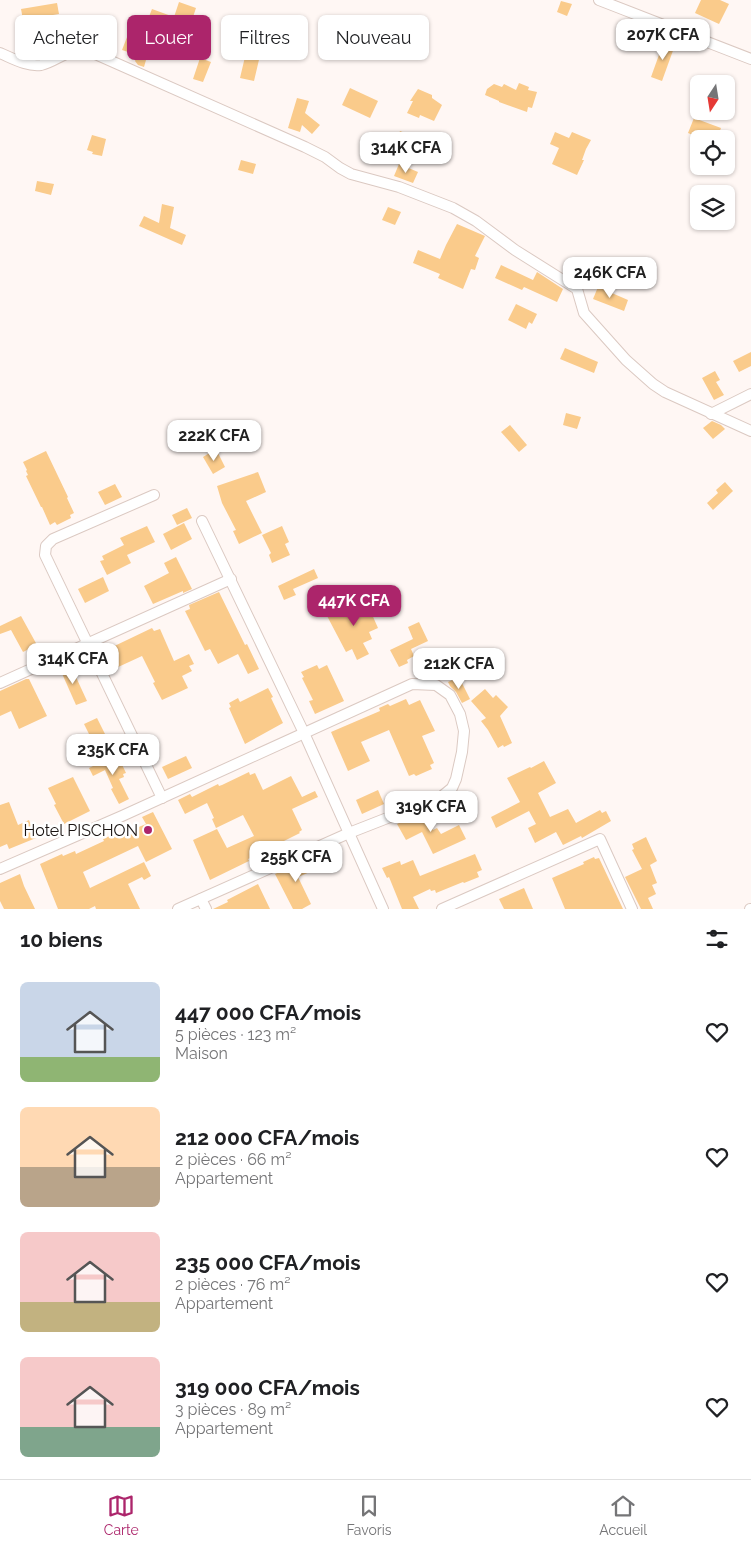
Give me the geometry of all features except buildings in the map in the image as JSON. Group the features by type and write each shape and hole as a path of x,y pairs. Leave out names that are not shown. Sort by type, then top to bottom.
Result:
{"street":[{"path":"599,0 751,59"},
{"path":"0,53 31,65 41,65 71,52 81,50 93,53 305,147 351,174 399,187 453,208 476,221 515,250 577,289 584,313 626,360 653,384 665,392 751,431"},
{"path":"711,414 751,394"},
{"path":"154,495 54,539 46,546 45,555 162,798"},
{"path":"202,521 304,733 383,909"},
{"path":"0,683 231,579"},
{"path":"0,869 162,798 412,684 436,685 450,695 460,714 464,731 456,779 452,788 441,797 349,833 178,909"},
{"path":"442,909 600,839 632,909"},
{"path":"201,899 206,909"}],"place":[{"name":"Hotel PISCHON","path":"148,830"}]}
